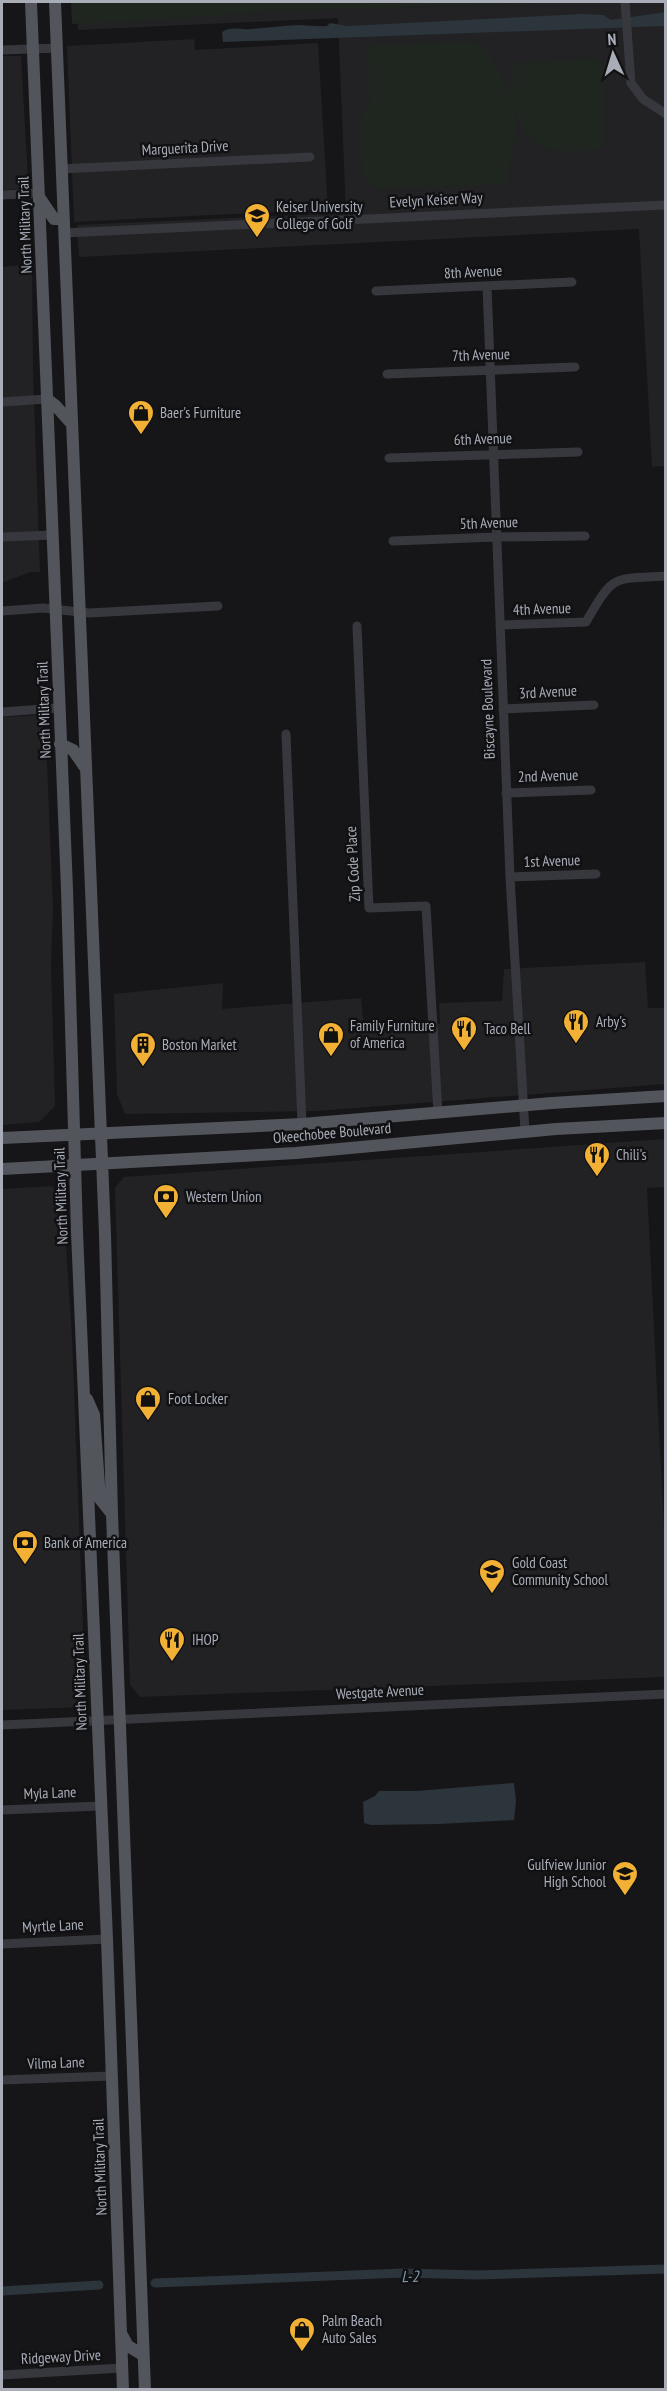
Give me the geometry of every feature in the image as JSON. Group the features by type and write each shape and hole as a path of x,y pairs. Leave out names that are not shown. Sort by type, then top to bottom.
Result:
{"main road":[{"name":"North Military Trail","path":"31,2 53,535 74,1165 107,1939 123,2390"},
{"path":"55,2 78,612 101,1133 112,1514 145,2387"},
{"path":"39,195 54,219 63,219"},
{"path":"47,399 71,423"},
{"path":"60,744 73,750 85,767"},
{"name":"Okeechobee Boulevard","path":"2,1138 302,1124 666,1096"},
{"name":"Okeechobee Boulevard","path":"2,1168 296,1153 525,1131 666,1123"},
{"path":"84,1389 94,1415 100,1500 112,1514"},
{"path":"110,2046 120,2066 133,2075"},
{"path":"111,2076 123,2081 133,2097"},
{"path":"121,2332 128,2346 143,2355"},
{"path":"122,2368 132,2372 145,2387"}],"street":[{"path":"626,6 631,83 643,99 666,114"},
{"path":"2,50 57,48"},
{"name":"Marguerita Drive","path":"61,169 310,157"},
{"path":"2,195 39,195"},
{"name":"Evelyn Keiser Way","path":"64,233 666,205"},
{"name":"8th Avenue","path":"376,291 572,282"},
{"name":"Biscayne Boulevard","path":"487,286 506,793 525,1131"},
{"name":"7th Avenue","path":"387,374 575,367"},
{"path":"2,402 47,399"},
{"name":"6th Avenue","path":"389,458 578,452"},
{"path":"2,537 53,535"},
{"name":"5th Avenue","path":"393,541 585,536"},
{"name":"4th Avenue","path":"500,625 586,622 604,591 618,579 666,576"},
{"path":"2,611 78,612 218,606"},
{"name":"Zip Code Place","path":"357,626 369,908 426,906 438,1114"},
{"name":"3rd Avenue","path":"503,709 594,705"},
{"path":"2,712 58,708"},
{"path":"286,734 302,1124"},
{"name":"2nd Avenue","path":"506,793 591,790"},
{"name":"1st Avenue","path":"510,877 596,874"},
{"name":"Westgate Avenue","path":"2,1725 666,1695"},
{"name":"Myla Lane","path":"2,1810 100,1806"},
{"name":"Myrtle Lane","path":"2,1944 107,1939"},
{"name":"Vilma Lane","path":"2,2080 111,2076"},
{"name":"Ridgeway Drive","path":"2,2375 122,2368"}],"shaded area":[{"path":"71,2 573,2 267,11 72,24"},
{"name":"Keiser University College of Golf","path":"77,2 665,2 665,466 652,467 639,229 79,257 77,225 346,213 338,18 78,30"},
{"path":"666,12 665,26 223,42 222,32 232,29 298,25 327,26 330,23 348,26 582,14 603,15 611,20"},
{"path":"194,39 195,50 318,43 328,209 74,222 67,46"},
{"path":"475,42 493,60 512,97 514,63 589,59 599,62 603,73 604,147 574,152 543,146 527,134 515,107 515,141 507,184 375,189 363,178 359,123 370,101 368,45"},
{"path":"2,56 21,56 28,180 20,189 2,190"},
{"path":"32,264 40,572 30,572 2,583 2,267"},
{"path":"45,715 53,909 51,964 55,1106 39,1122 2,1125 2,717"},
{"path":"645,962 648,1008 665,1008 665,1084 316,1111 125,1114 117,1094 114,994 223,983 222,1009 361,998 364,1028 440,1024 439,1003 502,1001 504,969"},
{"path":"665,1139 665,1187 647,1188 665,1550 665,1677 140,1697 130,1685 115,1188 124,1177"},
{"path":"51,1186 59,1192 63,1202 72,1336 86,1707 2,1710 2,1189"},
{"path":"514,1783 516,1801 514,1820 439,1824 371,1825 364,1823 363,1802 375,1796 379,1791 417,1791"}],"waterway":[{"name":"L-2","path":"155,2283 404,2273 477,2275 666,2269"},
{"name":"L-2","path":"2,2291 99,2285"}],"place":[{"name":"Keiser University College of Golf","path":"257,239"},
{"name":"Baer's Furniture","path":"141,436"},
{"name":"Arby's","path":"576,1045"},
{"name":"Taco Bell","path":"464,1052"},
{"name":"Family Furniture of America","path":"331,1058"},
{"name":"Boston Market","path":"143,1068"},
{"name":"Chili's","path":"597,1178"},
{"name":"Western Union","path":"166,1220"},
{"name":"Foot Locker","path":"148,1422"},
{"name":"Bank of America","path":"25,1566"},
{"name":"Gold Coast Community School","path":"492,1595"},
{"name":"IHOP","path":"172,1663"},
{"name":"Gulfview Junior High School","path":"625,1897"},
{"name":"Palm Beach Auto Sales","path":"302,2353"}]}
